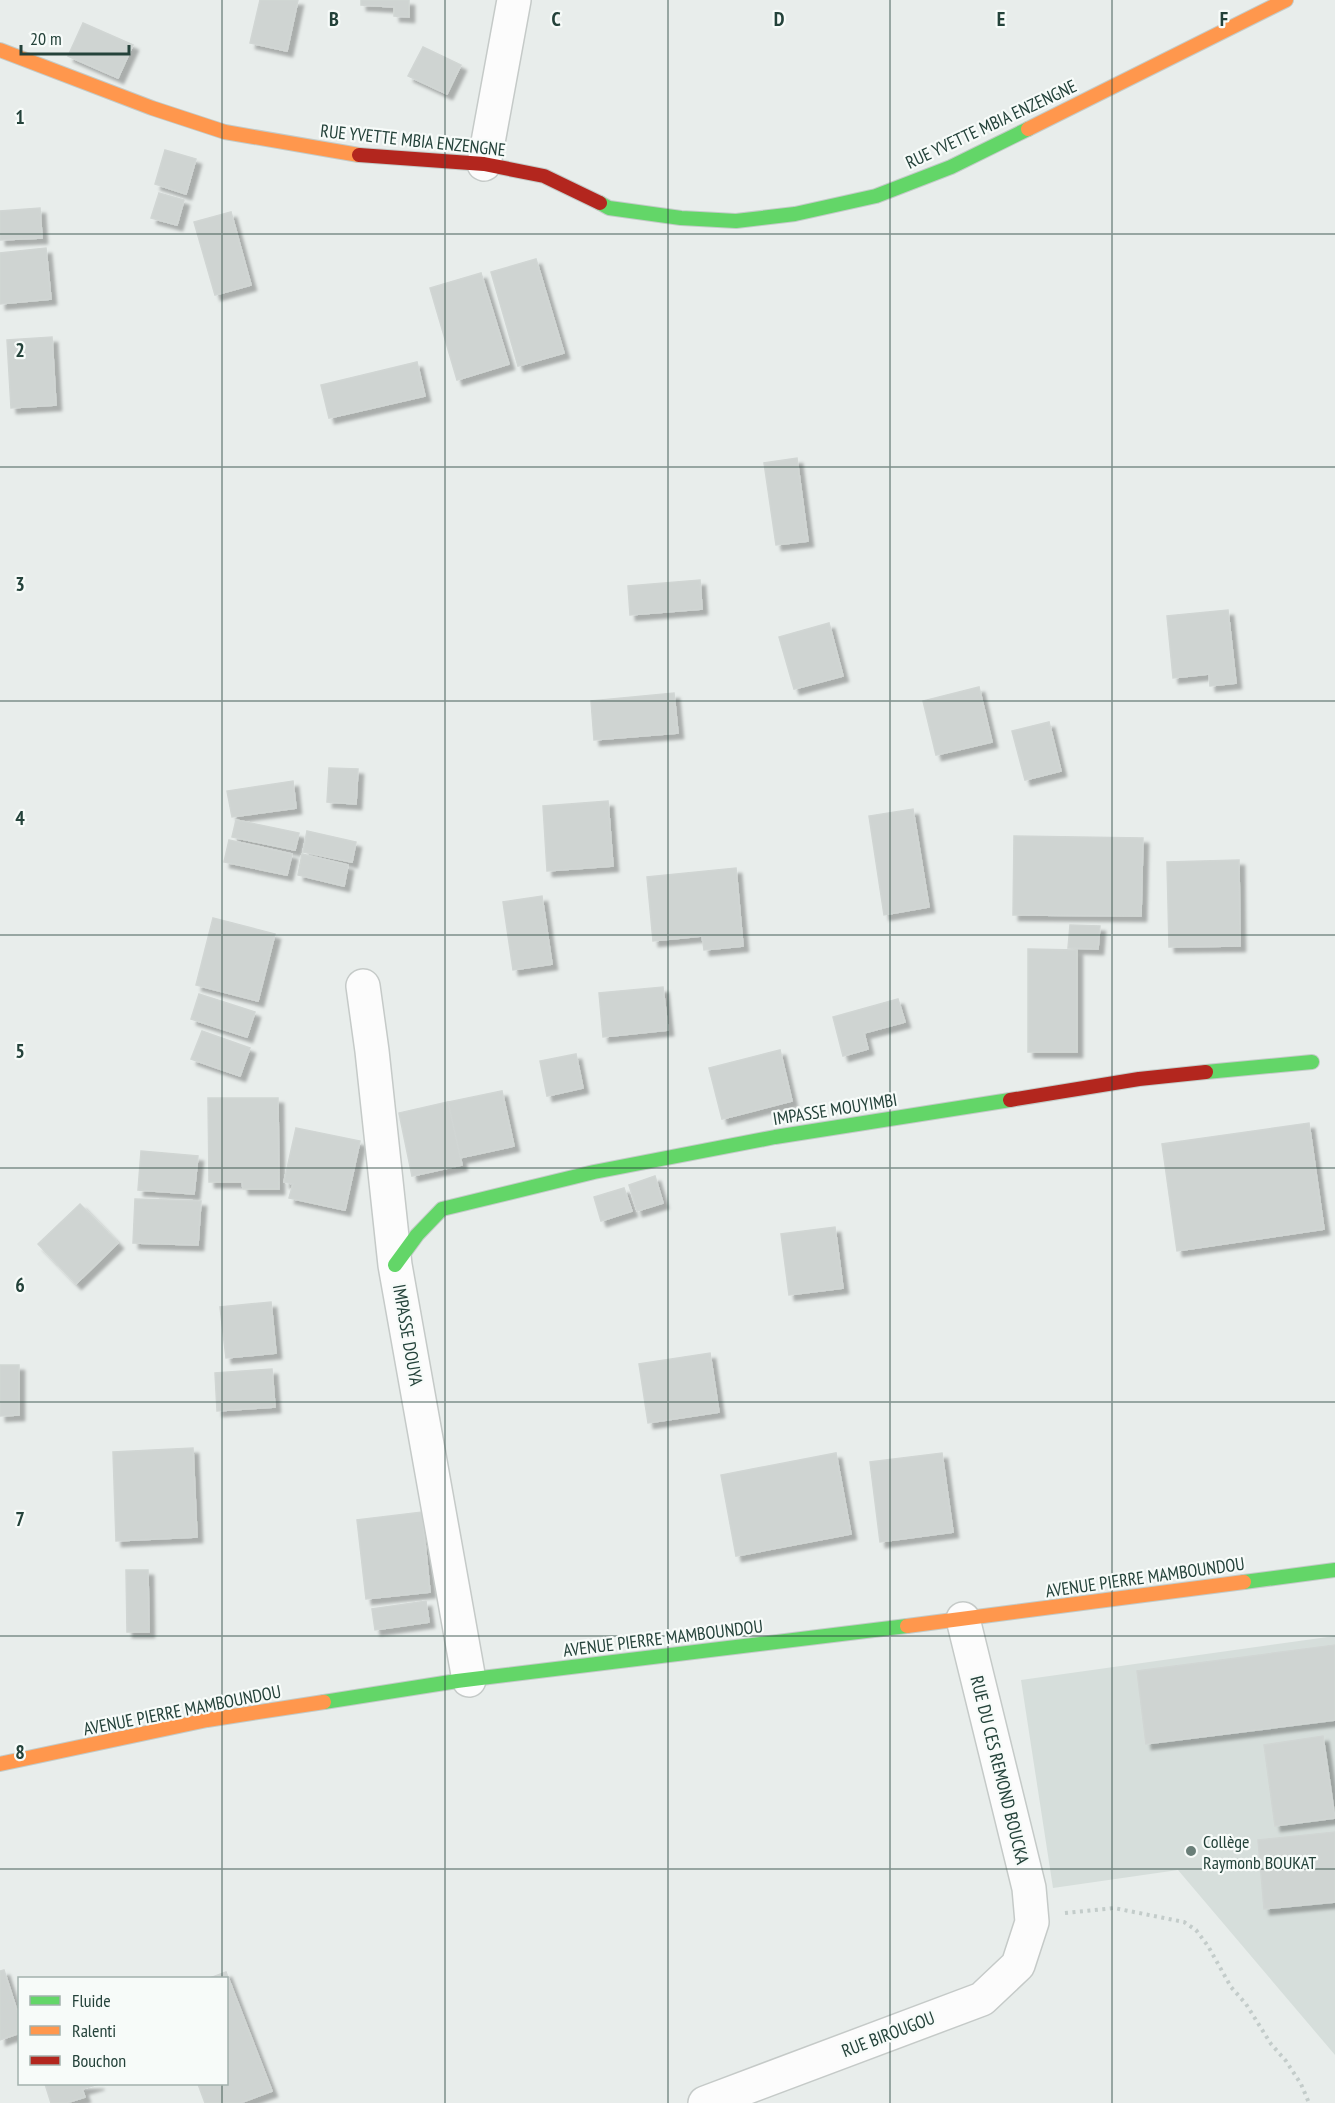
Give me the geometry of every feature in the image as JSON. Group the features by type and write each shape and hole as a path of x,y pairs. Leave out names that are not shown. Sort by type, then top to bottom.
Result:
{"street":[{"path":"484,164 514,0"},
{"name":"RUE YVETTE MBIA ENZENGNE","path":"0,50 152,108 225,132 345,154 484,164 544,176 609,208 681,218 736,221 795,214 876,196 951,167 1286,0"},
{"name":"IMPASSE DOUYA","path":"363,986 395,1265 469,1680"},
{"name":"IMPASSE MOUYIMBI","path":"395,1265 417,1235 442,1209 594,1173 775,1137 1139,1079 1312,1062"},
{"name":"AVENUE PIERRE MAMBOUNDOU","path":"0,1764 207,1720 469,1680 1335,1570"},
{"name":"RUE DU CES REMOND BOUCKA","path":"963,1619 1026,1878 1032,1922"},
{"name":"RUE BIROUGOU","path":"705,2103 982,1999 1018,1965 1032,1922"}],"path":[{"path":"1032,1922 1087,1910 1114,1908 1184,1922 1196,1930 1208,1946 1231,1986 1246,2004 1271,2044 1286,2061 1309,2103"}],"shaded area":[{"name":"Collège Raymonb BOUKAT","path":"1335,1636 1335,2055 1178,1870 1053,1888 1021,1680"}],"building":[{"path":"260,0 298,0 287,51 250,43"},
{"path":"361,0 409,0 409,17 394,16 394,7 361,5"},
{"path":"83,23 133,45 118,78 68,56"},
{"path":"423,47 461,65 447,94 408,76"},
{"path":"165,150 196,159 186,194 155,184"},
{"path":"159,193 184,200 177,225 151,218"},
{"path":"40,208 42,238 0,240 0,211"},
{"path":"231,212 251,285 215,295 194,222"},
{"path":"46,248 51,299 0,304 0,253"},
{"path":"536,259 564,353 518,366 491,272"},
{"path":"481,273 509,364 457,380 430,288"},
{"path":"52,337 56,405 11,408 7,340"},
{"path":"417,362 425,396 329,418 321,385"},
{"path":"797,458 808,541 776,545 764,463"},
{"path":"700,580 702,609 630,615 628,586"},
{"path":"1228,610 1236,683 1210,686 1209,674 1173,678 1167,616"},
{"path":"829,623 843,676 794,689 779,637"},
{"path":"979,687 992,742 936,755 923,701"},
{"path":"674,693 678,733 594,740 591,701"},
{"path":"1049,722 1061,771 1025,780 1012,731"},
{"path":"329,768 358,769 356,804 327,802"},
{"path":"293,781 296,808 232,817 227,791"},
{"path":"608,801 613,866 547,871 543,806"},
{"path":"913,809 929,907 884,915 869,816"},
{"path":"236,820 299,833 295,850 232,837"},
{"path":"307,831 356,842 352,862 303,852"},
{"path":"1014,836 1143,838 1141,916 1013,915"},
{"path":"229,840 292,854 287,875 224,862"},
{"path":"302,854 348,865 344,886 298,875"},
{"path":"1239,860 1240,946 1169,947 1167,862"},
{"path":"736,868 743,946 704,950 702,936 653,941 647,877"},
{"path":"542,896 552,964 513,970 503,902"},
{"path":"213,918 275,934 258,1001 196,985"},
{"path":"1070,925 1100,926 1098,949 1068,948"},
{"path":"1028,949 1077,950 1077,1052 1028,1052"},
{"path":"663,987 668,1030 603,1037 599,993"},
{"path":"199,994 255,1012 247,1037 191,1019"},
{"path":"898,999 905,1022 864,1033 868,1049 843,1056 833,1017"},
{"path":"202,1031 250,1048 240,1076 191,1059"},
{"path":"780,1050 792,1101 722,1119 709,1068"},
{"path":"576,1054 583,1088 547,1096 540,1061"},
{"path":"502,1091 514,1146 459,1158 448,1102"},
{"path":"208,1098 278,1098 279,1189 243,1189 242,1182 209,1182"},
{"path":"448,1102 462,1165 412,1176 399,1113"},
{"path":"1309,1123 1324,1229 1177,1251 1162,1144"},
{"path":"296,1128 360,1141 345,1210 289,1198 293,1184 284,1182"},
{"path":"141,1151 198,1156 194,1194 138,1190"},
{"path":"655,1176 663,1203 637,1211 629,1185"},
{"path":"624,1188 632,1211 601,1221 594,1197"},
{"path":"135,1199 201,1201 198,1245 133,1243"},
{"path":"80,1204 118,1243 76,1284 38,1244"},
{"path":"835,1227 843,1288 789,1295 781,1234"},
{"path":"271,1302 276,1353 226,1358 220,1307"},
{"path":"710,1353 719,1412 648,1423 639,1364"},
{"path":"0,1365 19,1365 19,1415 0,1416"},
{"path":"272,1369 275,1407 217,1411 215,1373"},
{"path":"193,1448 197,1537 116,1541 113,1452"},
{"path":"836,1453 851,1534 736,1556 721,1475"},
{"path":"942,1453 953,1532 880,1542 870,1462"},
{"path":"422,1512 430,1592 366,1599 357,1520"},
{"path":"126,1570 148,1570 149,1632 127,1632"},
{"path":"426,1601 429,1622 375,1630 372,1609"},
{"path":"1335,1645 1335,1720 1146,1744 1137,1671"},
{"path":"1323,1736 1335,1818 1275,1826 1264,1745"},
{"path":"1335,1832 1335,1902 1264,1909 1258,1840"},
{"path":"4,1970 18,2014 18,2034 0,2040 0,1971"},
{"path":"226,1972 228,1977 213,1977"},
{"path":"228,1977 272,2091 240,2103 205,2103 198,2085 228,2085"},
{"path":"45,2085 96,2085 82,2089 85,2097 66,2103 51,2103"}],"traffic: fast":[{"path":"600,203 609,208 681,218 736,221 795,214 876,196 951,167 1028,129"},
{"path":"1206,1072 1312,1062"},
{"path":"395,1265 417,1235 442,1209 594,1172 775,1137 1010,1100"},
{"path":"1244,1582 1335,1570"},
{"path":"324,1702 457,1681 907,1626"}],"traffic: slow":[{"path":"1028,129 1286,0"},
{"path":"0,50 152,108 225,132 359,155"},
{"path":"907,1626 1244,1582"},
{"path":"0,1764 207,1720 324,1702"}],"traffic: jam":[{"path":"359,155 484,164 544,176 600,203"},
{"path":"1010,1100 1139,1079 1206,1072"}],"place":[{"name":"Collège Raymonb BOUKAT","path":"1191,1851"}]}
